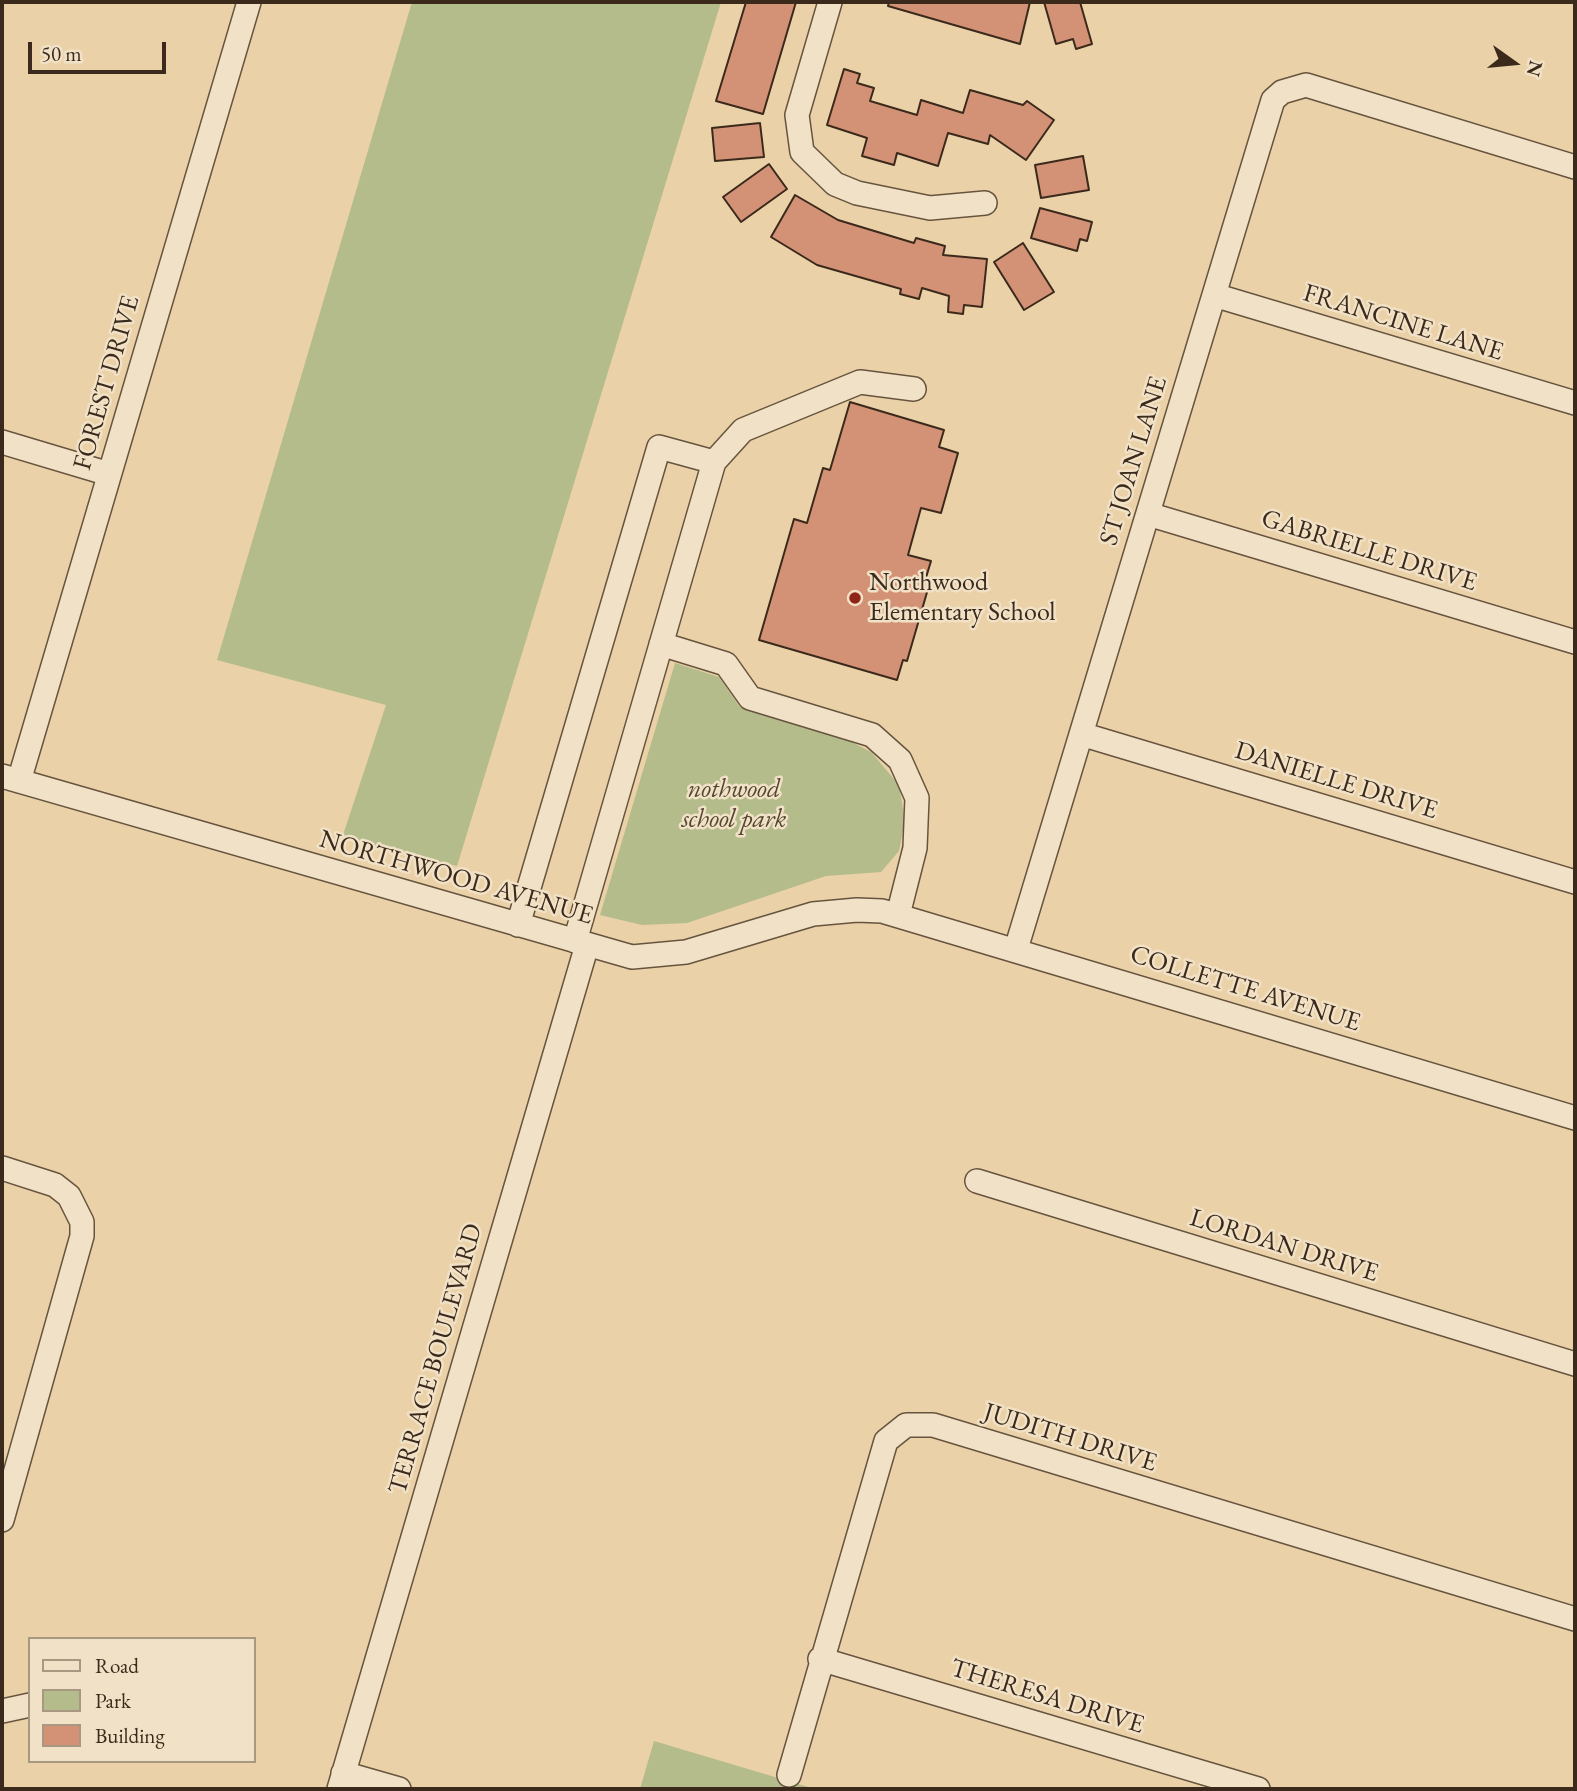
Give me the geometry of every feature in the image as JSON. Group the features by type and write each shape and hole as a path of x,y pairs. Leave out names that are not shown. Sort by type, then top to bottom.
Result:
{"street":[{"name":"FOREST DRIVE","path":"10,778 109,474 249,2"},
{"path":"830,2 797,115 802,152 835,184 858,193 930,208 985,203"},
{"name":"ST JOAN LANE","path":"1016,950 1273,100 1282,92 1306,85 1575,167"},
{"name":"FRANCINE LANE","path":"1214,295 1575,403"},
{"path":"518,925 659,447 715,462 743,430 860,382 914,389"},
{"path":"2,442 109,474"},
{"name":"TERRACE BOULEVARD","path":"341,1781 581,943 662,644 715,462"},
{"name":"GABRIELLE DRIVE","path":"1148,514 1575,642"},
{"path":"662,644 726,664 750,698 872,735 900,760 917,798 915,848 898,915"},
{"name":"DANIELLE DRIVE","path":"1081,734 1575,882"},
{"name":"NORTHWOOD AVENUE","path":"10,778 632,957 664,956 813,914 857,910 898,915"},
{"name":"COLLETTE AVENUE","path":"898,915 1575,1118"},
{"path":"2,1168 55,1185 69,1196 82,1222 82,1236 71,1282 2,1520"},
{"name":"LORDAN DRIVE","path":"977,1181 1575,1364"},
{"name":"JUDITH DRIVE","path":"789,1775 820,1659 886,1441 895,1431 920,1423 1575,1619"},
{"name":"THERESA DRIVE","path":"820,1659 1258,1789"},
{"path":"2,1711 28,1705"},
{"path":"341,1781 399,1789"}],"green space":[{"path":"412,2 721,2 457,866 342,838 386,705 217,660"},
{"name":"nothwood school park","path":"675,663 719,677 739,706 840,736 871,752 899,785 905,821 899,851 881,872 826,876 687,923 642,925 600,915"},
{"path":"654,1741 815,1789 640,1789"}],"building":[{"path":"746,2 796,2 763,114 716,101"},
{"path":"889,2 1030,2 1020,44 888,6"},
{"path":"1044,2 1080,2 1092,44 1076,49 1073,39 1056,44"},
{"path":"844,69 860,74 857,83 874,88 870,101 917,115 921,100 963,113 970,90 1023,105 1027,101 1054,120 1026,160 990,135 988,144 948,133 938,166 897,153 894,165 862,156 867,138 827,125"},
{"path":"760,123 764,157 715,161 712,128"},
{"path":"1083,156 1089,190 1041,198 1035,165"},
{"path":"769,164 787,189 741,222 723,197"},
{"path":"795,195 838,220 914,243 916,238 945,246 943,255 987,259 982,307 964,305 963,314 948,312 949,296 922,288 919,299 900,294 901,289 817,265 771,237"},
{"path":"1040,208 1092,222 1087,241 1080,239 1077,251 1031,238"},
{"path":"1023,243 1054,292 1024,310 994,262"},
{"path":"850,402 944,430 939,447 958,453 941,513 921,508 908,555 931,561 925,581 930,582 907,661 903,660 897,680 759,640 794,519 807,523 823,468 830,470"}],"place":[{"name":"Northwood Elementary School","path":"855,598"}]}
